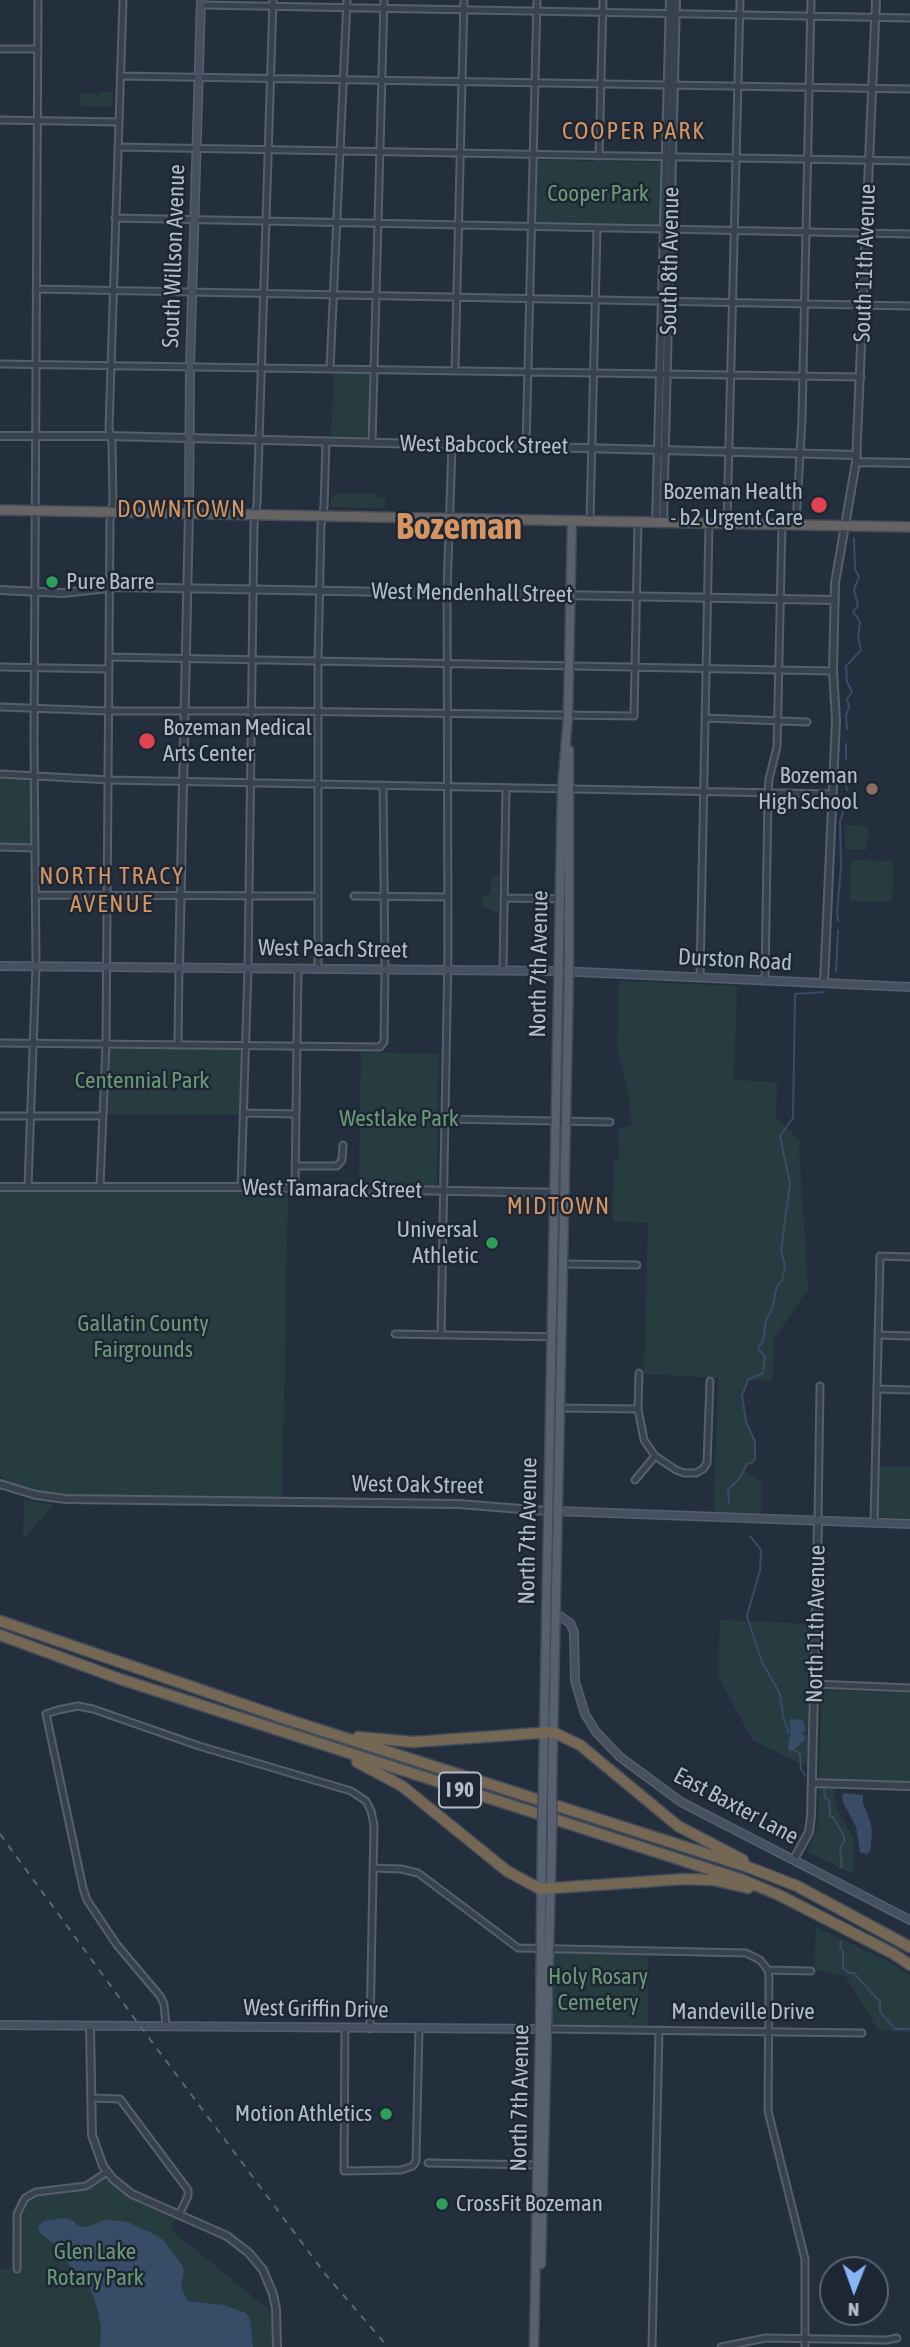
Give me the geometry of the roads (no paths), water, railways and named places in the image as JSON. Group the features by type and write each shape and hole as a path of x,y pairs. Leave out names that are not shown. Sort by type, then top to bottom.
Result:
{"highway":[{"path":"0,510 910,527"},
{"name":"I 90","path":"0,1621 283,1718 748,1867 797,1886 910,1947"},
{"name":"I 90","path":"0,1636 120,1679 710,1869 779,1895 894,1954 910,1965"},
{"path":"283,1718 351,1735 413,1742 549,1732 580,1745 678,1826 797,1886"},
{"path":"286,1733 364,1765 402,1786 507,1871 546,1889 684,1879 713,1880 753,1889 815,1913"}],"main road":[{"name":"South Willson Avenue","path":"189,512 190,366 201,2"},
{"name":"North 7th Avenue","path":"536,2347 546,1889 552,1834 545,1612 558,971 566,789 572,520"},
{"name":"North 7th Avenue","path":"546,1889 541,1833 543,1786 555,1679 564,1264 570,899 566,789"},
{"name":"West Peach Street","path":"0,966 558,971"},
{"name":"Durston Road","path":"558,971 910,987"},
{"name":"West Oak Street","path":"547,1511 910,1524"},
{"path":"546,1561 553,1608 557,1614"},
{"path":"545,1612 552,1622 555,1679"},
{"name":"East Baxter Lane","path":"557,1614 573,1627 577,1692 585,1714 601,1737 620,1757 681,1802 910,1920"},
{"name":"West Griffin Drive","path":"0,2025 544,2029"},
{"name":"North 7th Avenue","path":"536,2347 538,2165 544,2029"}],"street":[{"path":"28,1187 36,966 34,510 38,0"},
{"path":"100,1186 108,895 108,711 113,472 109,428 110,364 123,0"},
{"path":"330,368 347,0"},
{"path":"372,443 384,0"},
{"path":"455,370 464,0"},
{"path":"526,447 537,0"},
{"path":"599,156 603,0"},
{"name":"South 8th Avenue","path":"670,0 673,14"},
{"name":"South 8th Avenue","path":"659,522 673,14 676,0"},
{"path":"727,523 740,0"},
{"path":"796,524 803,376 811,0"},
{"name":"South 11th Avenue","path":"845,526 857,458 876,0"},
{"path":"201,2 347,8 910,18"},
{"path":"241,1187 248,968 253,589 273,3"},
{"path":"0,49 37,49"},
{"path":"121,76 910,89"},
{"path":"0,120 119,122"},
{"path":"118,147 910,161"},
{"path":"116,218 910,234"},
{"path":"590,520 597,229"},
{"path":"36,289 910,306"},
{"path":"0,364 861,377"},
{"name":"West Babcock Street","path":"0,436 110,436 800,453 910,463"},
{"path":"318,968 317,712 326,442"},
{"path":"441,1335 447,970 446,664 452,445"},
{"path":"178,1044 189,512"},
{"path":"0,707 108,711 634,716 638,521"},
{"path":"700,977 709,523"},
{"path":"765,980 768,793 776,754 778,721 782,524"},
{"path":"824,983 836,719 833,671 835,600 845,526"},
{"name":"West Mendenhall Street","path":"0,590 75,592 110,588 187,588 835,600"},
{"path":"109,657 833,671"},
{"path":"0,667 109,669"},
{"path":"706,718 807,722"},
{"path":"0,774 108,780 832,794"},
{"path":"0,1043 380,1046 384,1042 385,1007 383,785"},
{"path":"503,971 506,788"},
{"path":"0,846 34,848"},
{"path":"36,895 317,897"},
{"path":"354,896 447,897"},
{"path":"505,898 570,899"},
{"path":"295,1188 298,968"},
{"path":"244,1113 296,1114"},
{"path":"0,1116 103,1116"},
{"path":"444,1119 610,1122"},
{"path":"295,1166 337,1166 342,1160 343,1145"},
{"name":"West Tamarack Street","path":"0,1187 241,1187 565,1193"},
{"path":"874,1522 880,1256 910,1257"},
{"path":"553,1264 637,1265"},
{"path":"395,1334 562,1337"},
{"path":"878,1335 910,1336"},
{"path":"639,1373 638,1409 644,1440 655,1456 684,1473 696,1473 707,1463 710,1381"},
{"name":"North 11th Avenue","path":"794,1859 809,1832 812,1783 820,1386"},
{"path":"877,1389 910,1390"},
{"path":"550,1408 638,1409"},
{"path":"635,1480 655,1456"},
{"name":"West Oak Street","path":"0,1484 50,1498 458,1504 547,1511"},
{"path":"815,1684 910,1688"},
{"path":"166,2026 160,1996 117,1945 83,1888 46,1714 69,1707 84,1707 199,1746 351,1791 366,1801 373,1817 370,2029"},
{"path":"812,1783 910,1786"},
{"path":"373,1868 401,1869 418,1874 510,1944 524,1949 746,1953 760,1960 768,1970 769,1978 768,2111 805,2259 805,2347"},
{"path":"768,1970 811,1971"},
{"path":"90,2026 92,2135 107,2172 132,2194 233,2240 257,2261 267,2278 275,2302 277,2347"},
{"path":"345,2028 344,2171 401,2170 408,2169 415,2161 419,2029"},
{"name":"Mandeville Drive","path":"544,2029 862,2033"},
{"path":"652,2347 659,2031"},
{"path":"91,2098 120,2099 188,2190 179,2215"},
{"path":"428,2162 538,2165"},
{"path":"17,2269 17,2214 21,2202 36,2192 86,2186 107,2172"},
{"path":"721,2347 766,2338 897,2338"}],"water":[{"path":"789,1720 804,1723 805,1730 801,1734 805,1739 792,1752 788,1745 791,1732"},
{"path":"844,1793 863,1795 872,1833 870,1852 866,1854 860,1852 856,1827 843,1802"},
{"path":"64,2218 72,2220 78,2226 86,2227 105,2220 121,2221 158,2236 182,2265 184,2270 181,2287 188,2301 224,2305 246,2313 250,2319 253,2347 100,2347 98,2311 89,2285 74,2272 59,2248 40,2233 38,2226 44,2221"}],"waterway":[{"path":"847,729 847,699 852,692 847,682 846,666 861,650 858,637 860,622 853,612 858,606 854,589 859,577 855,569 854,538"},
{"path":"846,744 846,759"},
{"path":"845,770 843,774 847,790"},
{"path":"838,921 840,822 844,809"},
{"path":"836,972 838,930"},
{"path":"729,1504 728,1490 740,1478 747,1464 755,1458 755,1442 746,1421 742,1396 748,1380 763,1373 765,1356 758,1347 763,1342 766,1320 772,1309 777,1286 782,1281 785,1266 781,1250 790,1184 780,1136 793,1118 795,994 824,992"},
{"path":"750,1536 761,1550 760,1570 747,1616 762,1662 780,1694 783,1717 787,1731 791,1733"},
{"path":"793,1749 800,1754 801,1769 805,1775"},
{"path":"824,1790 825,1798 829,1800 830,1816 844,1836 840,1848 840,1868"},
{"path":"841,1942 843,1968 854,1973 880,2002 880,2012 895,2029 910,2029"}],"railway":[{"path":"0,1834 326,2275 388,2347"}],"place":[{"name":"Bozeman Health - b2 Urgent Care","path":"819,505"},
{"name":"Pure Barre","path":"52,582"},
{"name":"Bozeman Medical Arts Center","path":"147,741"},
{"name":"Bozeman High School","path":"872,789"},
{"name":"Universal Athletic","path":"492,1243"},
{"name":"Motion Athletics","path":"386,2114"},
{"name":"CrossFit Bozeman","path":"442,2204"}],"district":[{"name":"COOPER PARK","path":"634,131"},
{"name":"DOWNTOWN","path":"182,509"},
{"name":"Bozeman","path":"459,527"},
{"name":"NORTH TRACY AVENUE","path":"112,890"},
{"name":"MIDTOWN","path":"559,1206"}],"park label":[{"name":"Cooper Park","path":"598,194"},
{"name":"Centennial Park","path":"142,1081"},
{"name":"Westlake Park","path":"399,1119"},
{"name":"Gallatin County Fairgrounds","path":"143,1337"},
{"name":"Holy Rosary Cemetery","path":"598,1990"},
{"name":"Glen Lake Rotary Park","path":"95,2265"}]}
